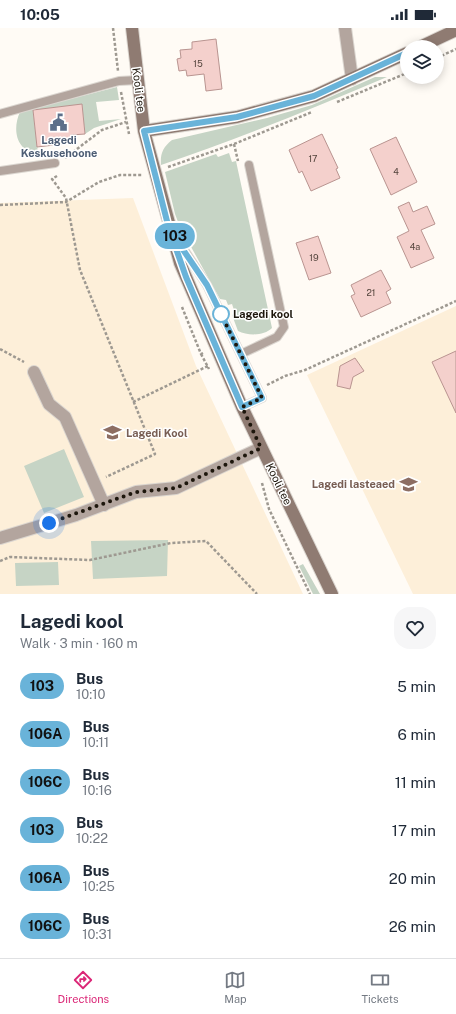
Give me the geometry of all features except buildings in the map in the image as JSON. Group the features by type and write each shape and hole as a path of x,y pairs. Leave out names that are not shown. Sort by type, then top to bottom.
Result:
{"street":[{"name":"Kooli tee","path":"132,28 144,131 169,229 180,263 242,407 332,594"},
{"path":"345,28 352,79"},
{"path":"435,40 456,30"},
{"path":"144,131 237,117 314,96 400,56"},
{"path":"34,372 49,404 65,417 104,504"},
{"path":"0,538 76,515 136,492 176,488 261,448"}],"lane":[{"path":"0,114 119,81 138,80"},
{"path":"0,171 56,163"},
{"path":"241,354 277,337 284,327 249,165"},
{"path":"169,229 207,285 262,398 242,407"}],"path":[{"path":"444,55 456,49"},
{"path":"334,104 400,76"},
{"path":"0,205 66,202 99,182 120,175 140,175 154,172 234,144 313,112"},
{"path":"94,482 155,454 80,270 66,198 52,179 59,174 56,163 86,144 102,130 126,122"},
{"path":"257,389 285,376 305,370 456,301"},
{"path":"0,349 25,362 34,372"},
{"path":"201,354 211,373"},
{"path":"133,402 208,366"},
{"path":"261,481 269,509 310,594"},
{"path":"0,561 10,557 90,560 171,542 206,541 257,594"}],"shaded area":[{"name":"Lagedi Kool","path":"133,198 196,366 303,594 0,594 0,203"},
{"name":"Lagedi lasteaed","path":"456,306 456,594 413,594 307,375"}],"green space":[{"path":"375,77 387,77 275,123 161,165 163,151 166,145 172,140 267,118 312,105"},
{"path":"117,87 119,100 96,102 99,121 121,119 94,128 85,134 82,105 33,110 38,153 25,149 21,144 16,132 16,125 20,112"},
{"path":"229,153 232,162 236,161 272,328 265,333 260,334 242,333 238,331 232,315 235,313 232,304 228,305 226,300 220,299 180,227 175,214 165,172 216,154 218,157"},
{"path":"64,449 84,497 44,513 24,466"},
{"path":"168,540 167,576 93,579 91,541"},
{"path":"58,562 59,585 16,586 15,563"},
{"path":"303,564 320,594 313,594 299,566"}],"bus line":[{"name":"103","path":"173,240 180,263 242,407 262,398 207,285 169,229 144,131 237,117 277,107 314,96 400,56"}],"place":[{"name":"Lagedi Keskusehoone","path":"59,122"},
{"name":"Lagedi kool","path":"221,314"},
{"name":"Lagedi Kool","path":"113,433"},
{"name":"Lagedi lasteaed","path":"408,484"}],"route":[{"path":"49,523 76,515 136,492 176,488 261,448 242,407 262,398 221,314"}]}
